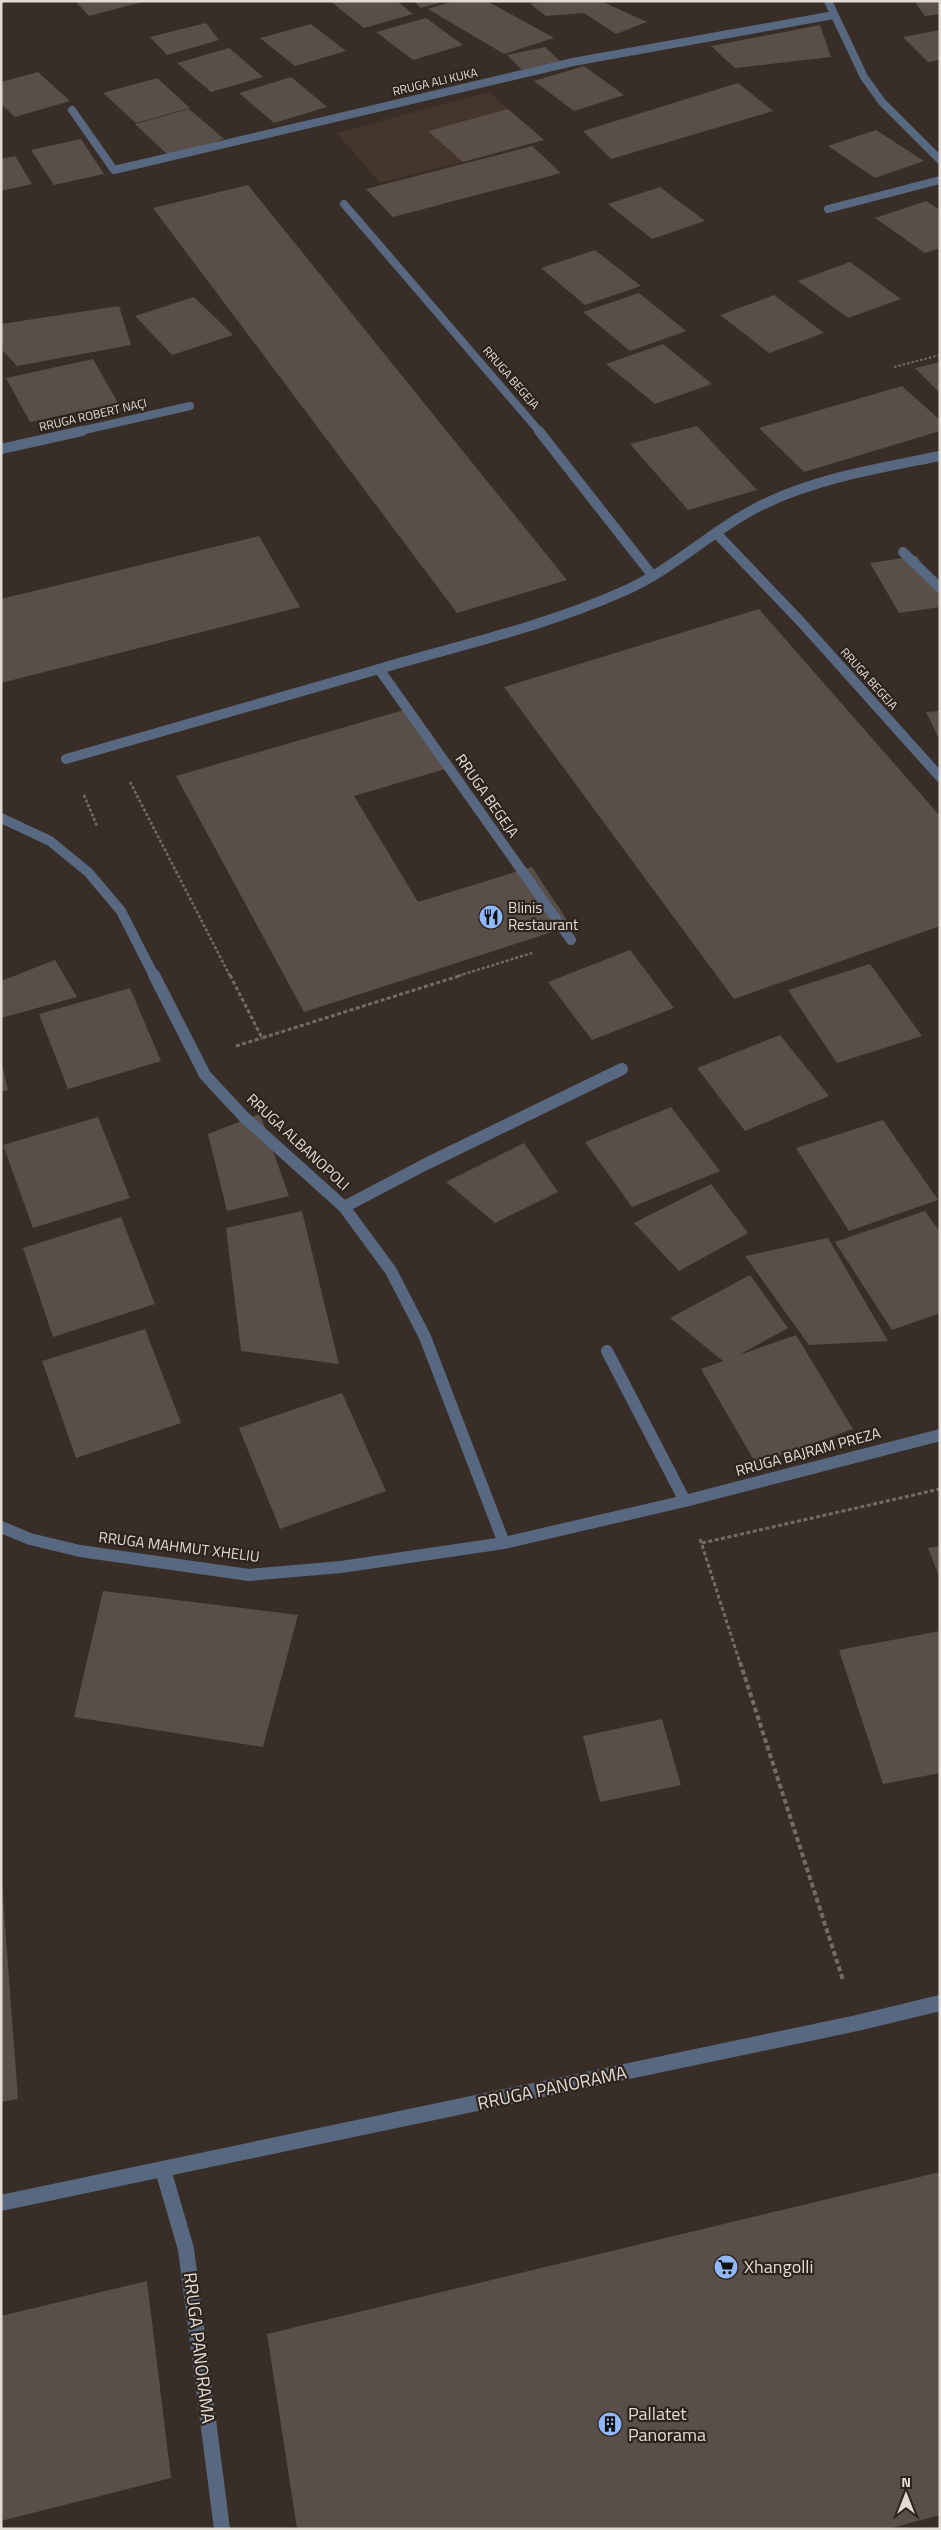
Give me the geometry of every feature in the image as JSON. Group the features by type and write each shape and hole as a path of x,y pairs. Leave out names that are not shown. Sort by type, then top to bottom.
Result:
{"street":[{"path":"828,1 864,77 882,102 940,160"},
{"name":"RRUGA ALI KUKA","path":"72,110 114,170 573,62 834,15"},
{"path":"828,209 940,180"},
{"name":"RRUGA BEGEJA","path":"344,204 531,421 652,574"},
{"name":"RRUGA ROBERT NAÇI","path":"1,449 190,406"},
{"path":"66,759 379,669 575,610 626,590 762,505 806,489 862,473 940,456"},
{"name":"RRUGA BEGEJA","path":"716,533 749,570 801,622 940,777"},
{"path":"903,552 940,588"},
{"name":"RRUGA BEGEJA","path":"379,669 571,940"},
{"name":"RRUGA ALBANOPOLI","path":"1,818 50,841 88,872 121,911 205,1075 244,1117 344,1207 391,1271 425,1337 504,1543"},
{"path":"344,1207 426,1164 622,1069"},
{"path":"607,1351 685,1501"},
{"name":"RRUGA BAJRAM PREZA","path":"504,1543 685,1501 940,1435"},
{"name":"RRUGA MAHMUT XHELIU","path":"1,1527 30,1539 80,1551 249,1575 341,1567 504,1543"},
{"name":"RRUGA PANORAMA","path":"1,2203 847,2025 940,2003"},
{"name":"RRUGA PANORAMA","path":"164,2170 186,2249 222,2529"}],"path":[{"path":"894,367 940,355"},
{"path":"128,779 262,1038 571,940"},
{"path":"702,1543 940,1490"},
{"path":"685,1501 702,1543 829,1936"}],"shaded area":[{"path":"489,92 544,140 380,183 337,133"}],"building":[{"path":"75,1 142,1 142,2 89,16"},
{"path":"330,1 397,1 413,14 364,28"},
{"path":"413,1 442,1 442,2 421,8"},
{"path":"453,1 487,1 554,38 504,54 428,9"},
{"path":"541,1 601,1 647,22 616,34 584,13 546,16 530,4"},
{"path":"914,1 940,1 940,14 925,16"},
{"path":"426,18 463,45 413,60 376,32"},
{"path":"206,23 219,40 167,55 150,37"},
{"path":"311,24 346,51 295,66 260,38"},
{"path":"820,25 831,57 735,68 711,46"},
{"path":"940,30 940,60 928,62 903,37"},
{"path":"545,47 560,61 522,70 507,55"},
{"path":"229,48 263,77 211,92 177,63"},
{"path":"584,66 624,95 574,111 534,81"},
{"path":"38,72 70,101 15,117 1,104 1,82"},
{"path":"291,77 327,107 274,123 239,93"},
{"path":"157,78 190,108 136,123 103,93"},
{"path":"738,83 773,111 611,159 583,131"},
{"path":"189,109 224,139 169,156 135,124"},
{"path":"508,109 544,140 463,162 428,131"},
{"path":"876,130 924,161 875,178 828,146"},
{"path":"81,139 104,174 54,185 31,150"},
{"path":"532,146 561,173 393,217 366,189"},
{"path":"15,156 32,184 1,191 1,159"},
{"path":"248,185 567,580 457,613 153,208"},
{"path":"660,187 705,221 652,239 608,204"},
{"path":"926,201 940,210 940,248 925,253 875,218"},
{"path":"595,250 641,286 585,305 541,268"},
{"path":"850,262 901,299 848,318 798,281"},
{"path":"639,293 686,331 630,351 583,312"},
{"path":"774,295 824,333 769,353 720,315"},
{"path":"194,297 233,335 172,355 135,316"},
{"path":"119,306 131,345 17,366 1,349 1,324"},
{"path":"663,344 712,384 655,404 606,364"},
{"path":"93,359 118,403 30,422 6,378"},
{"path":"940,362 940,393 915,368"},
{"path":"902,386 940,420 940,431 804,472 759,428"},
{"path":"697,426 757,490 688,510 630,444"},
{"path":"259,536 300,607 1,683 1,599"},
{"path":"917,556 940,596 940,607 899,613 870,563"},
{"path":"759,609 940,816 940,926 734,999 504,687"},
{"path":"407,709 445,769 354,796 418,902 532,867 571,926 304,1012 176,776"},
{"path":"940,711 940,741 926,712"},
{"path":"630,950 674,1008 592,1040 548,982"},
{"path":"55,960 77,997 1,1018 1,981"},
{"path":"870,964 922,1036 837,1063 788,990"},
{"path":"130,988 161,1061 68,1089 39,1014"},
{"path":"780,1035 829,1096 745,1131 697,1068"},
{"path":"1,1066 8,1090 1,1092"},
{"path":"671,1107 720,1171 632,1207 585,1142"},
{"path":"260,1114 289,1196 227,1211 208,1134"},
{"path":"98,1117 130,1198 33,1228 3,1145"},
{"path":"883,1120 938,1200 849,1231 796,1148"},
{"path":"524,1143 558,1192 495,1223 446,1182"},
{"path":"711,1184 748,1233 679,1271 634,1223"},
{"path":"302,1211 339,1364 241,1351 226,1228"},
{"path":"925,1211 940,1232 940,1313 892,1330 835,1242"},
{"path":"121,1217 155,1304 53,1337 23,1248"},
{"path":"828,1238 888,1341 809,1345 745,1256"},
{"path":"750,1275 788,1328 739,1355 796,1335 853,1429 756,1464 701,1369 723,1361 670,1318"},
{"path":"145,1329 181,1423 76,1458 42,1361"},
{"path":"342,1393 386,1491 280,1529 239,1428"},
{"path":"940,1546 940,1579 928,1548"},
{"path":"103,1591 298,1615 263,1747 74,1717"},
{"path":"940,1631 940,1773 883,1784 839,1650"},
{"path":"662,1719 681,1785 600,1802 583,1736"},
{"path":"1,1872 18,2099 1,2102"},
{"name":"Pallatet Panorama","path":"940,2172 940,2515 888,2529 297,2529 267,2334"},
{"path":"147,2281 171,2478 1,2521 1,2316"}],"place":[{"name":"Blinis Restaurant","path":"491,917"},
{"name":"Xhangolli","path":"726,2267"},
{"name":"Pallatet Panorama","path":"610,2424"}]}
